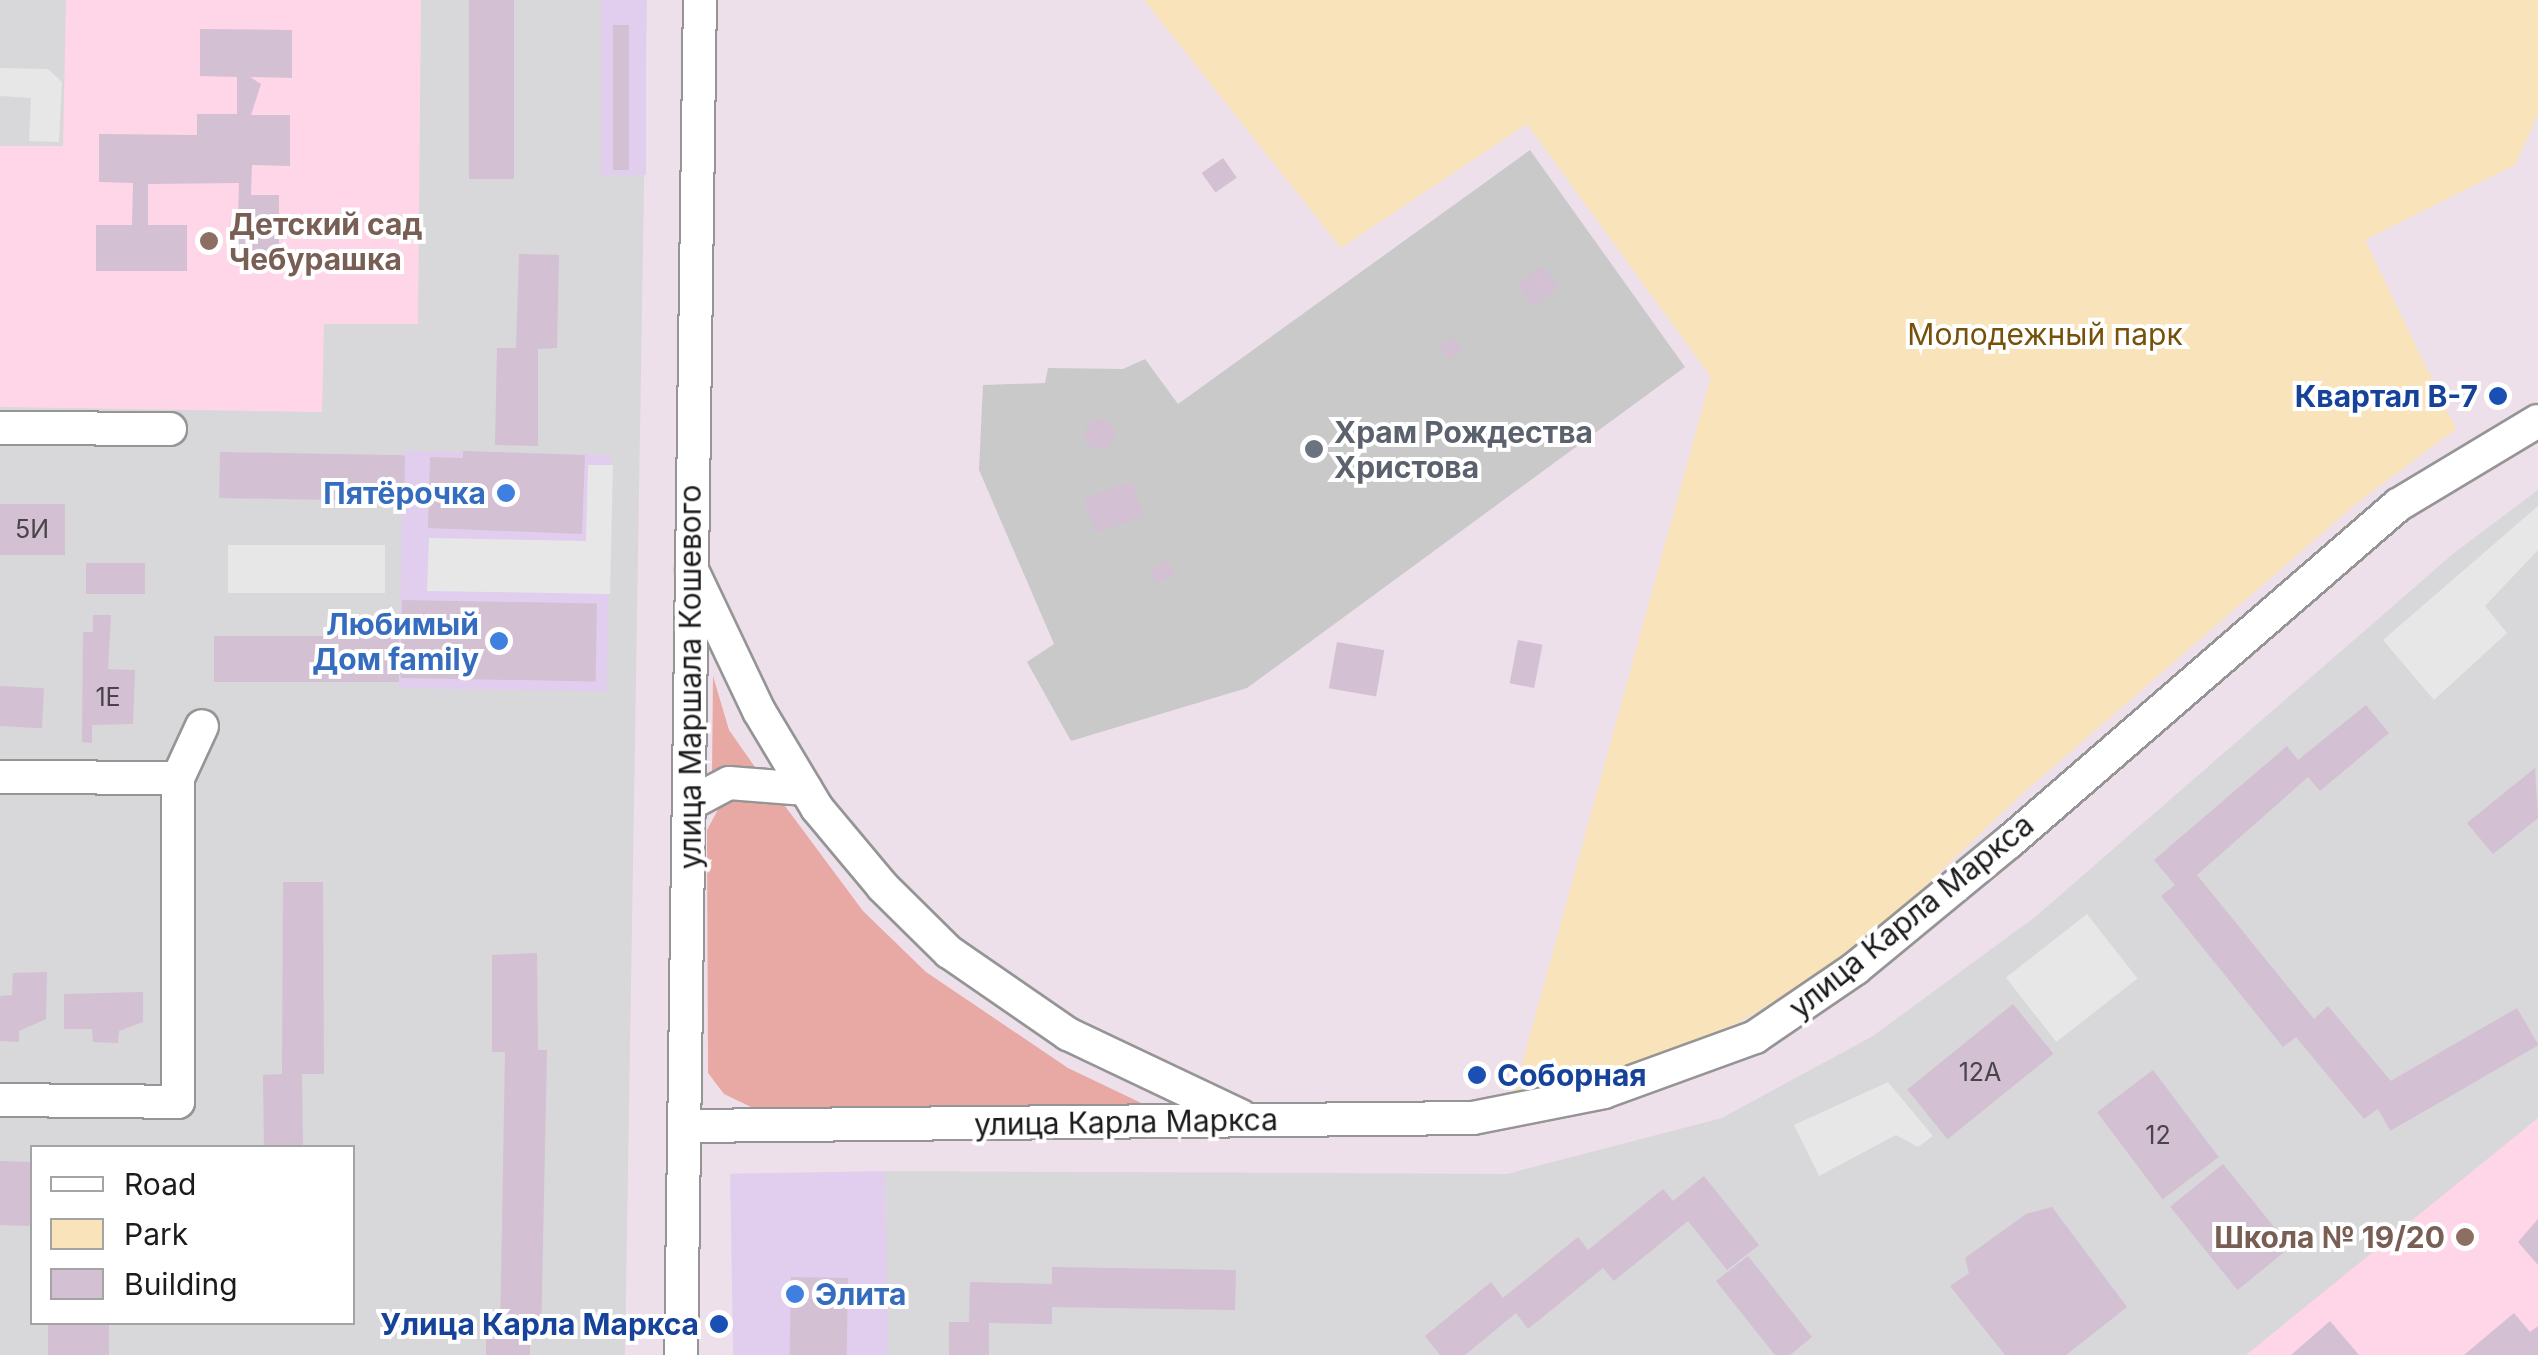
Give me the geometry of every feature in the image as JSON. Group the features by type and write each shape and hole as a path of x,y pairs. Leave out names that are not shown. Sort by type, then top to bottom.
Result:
{"street":[{"name":"улица Маршала Кошевого","path":"681,1355 690,1129 703,0"},
{"name":"улица Карла Маркса","path":"690,1129 1473,1118 1604,1092 1755,1038 1856,968 2009,842 2398,505 2538,421"},
{"path":"0,428 170,428"},
{"path":"696,575 760,711 806,788 882,887 948,952 1068,1034 1255,1124 1476,1126 1608,1098 1755,1046 1866,972 2418,506 2538,435"},
{"path":"0,1100 178,1102 178,778 202,726"},
{"path":"0,777 178,778"},
{"path":"695,801 729,783 806,788"},
{"path":"690,1129 692,1355"}],"shaded area":[{"path":"0,0 647,0 625,1355 0,1355"},
{"name":"Детский сад Чебурашка","path":"66,0 421,0 418,324 324,324 322,412 0,407 0,146 63,146"},
{"path":"601,0 646,0 646,175 601,175"},
{"path":"0,68 48,69 62,82 59,142 29,141 31,98 0,96"},
{"path":"1530,150 1685,367 1247,688 1071,741 1027,662 1054,644 979,470 983,385 1045,383 1048,368 1123,369 1145,359 1178,404"},
{"path":"403,451 611,455 607,692 399,688"},
{"path":"588,465 613,465 610,594 427,591 429,538 586,541"},
{"path":"2538,490 2538,1355 887,1355 885,1171 1507,1174 1722,1118 1873,1036 2035,917 2454,553"},
{"path":"2538,506 2538,550 2485,606 2507,633 2434,700 2383,640"},
{"path":"228,545 385,545 385,593 228,593"},
{"path":"713,676 729,730 757,770 712,776"},
{"path":"749,797 782,802 863,911 926,972 1068,1068 1156,1110 751,1107 724,1094 708,1073 707,830 721,804"},
{"path":"2087,914 2137,979 2056,1042 2006,977"},
{"path":"1888,1082 1933,1136 1918,1147 1896,1135 1819,1176 1794,1125"},
{"name":"Школа № 19/20","path":"2538,1118 2538,1355 2246,1355"},
{"path":"885,1171 888,1355 733,1355 730,1174"}],"green space":[{"name":"Молодежный парк","path":"1144,0 2538,0 2538,114 2515,165 2365,240 2456,429 2357,503 2022,794 1885,924 1806,984 1667,1063 1513,1097 1711,377 1527,124 1341,248"}],"building":[{"path":"469,0 514,0 514,179 469,179"},
{"path":"613,25 629,25 629,170 613,170"},
{"path":"200,29 292,30 292,78 250,77 261,84 251,115 290,115 290,166 252,165 251,195 279,195 279,251 237,250 239,183 148,184 148,225 187,225 187,271 96,271 96,225 132,225 133,183 99,182 99,134 197,135 197,114 237,114 237,77 200,76"},
{"path":"1223,158 1237,178 1215,193 1202,173"},
{"path":"519,254 559,255 557,348 538,349 538,446 495,445 497,348 516,348"},
{"path":"1543,266 1559,288 1533,307 1517,285"},
{"path":"1453,337 1462,349 1448,359 1439,347"},
{"path":"1100,419 1111,423 1115,434 1111,445 1100,449 1089,445 1085,434 1089,423"},
{"name":"Пятёрочка","path":"463,451 585,455 582,534 428,528 430,457 463,458"},
{"path":"220,452 405,455 404,501 219,498"},
{"path":"1132,482 1144,516 1095,533 1084,499"},
{"path":"0,504 65,504 65,555 0,555"},
{"path":"1167,560 1175,573 1157,584 1149,571"},
{"path":"86,563 145,563 145,594 86,594"},
{"name":"Любимый Дом family","path":"402,600 597,603 596,681 401,678"},
{"path":"93,615 111,615 108,669 135,670 133,724 92,725 92,743 82,742 83,632 93,632"},
{"path":"214,636 399,636 399,682 214,682"},
{"path":"1518,640 1543,645 1534,688 1510,683"},
{"path":"1337,642 1384,650 1376,697 1329,688"},
{"path":"0,686 44,688 42,728 0,726"},
{"path":"2366,705 2389,733 2320,791 2308,777 2197,875 2314,1019 2328,1006 2400,1092 2364,1119 2296,1037 2283,1047 2161,896 2175,885 2154,860 2287,746 2298,760"},
{"path":"2535,768 2538,818 2493,854 2467,823"},
{"path":"283,882 323,882 324,1074 302,1074 303,1145 264,1145 263,1075 282,1074"},
{"path":"537,953 538,1050 547,1050 541,1339 530,1339 530,1355 486,1355 486,1338 500,1339 505,1052 492,1052 492,955"},
{"path":"47,972 46,1019 19,1031 19,1042 0,1041 0,996 12,995 13,973"},
{"path":"143,992 143,1022 119,1031 118,1043 93,1042 92,1029 64,1029 64,994"},
{"path":"2013,1004 2053,1054 1948,1139 1907,1090"},
{"path":"2517,1008 2538,1046 2390,1131 2369,1094"},
{"path":"2153,1070 2219,1157 2163,1199 2097,1112"},
{"path":"0,1161 30,1162 30,1226 0,1225"},
{"path":"2223,1164 2290,1247 2237,1290 2170,1207"},
{"path":"1704,1176 1759,1245 1727,1270 1688,1221 1614,1281 1603,1268 1528,1329 1516,1313 1465,1355 1440,1355 1425,1336 1491,1282 1503,1298 1578,1237 1588,1250 1663,1189 1673,1201"},
{"path":"2052,1207 2127,1307 2066,1355 2005,1355 1950,1286 1969,1273 1965,1258 2026,1214"},
{"path":"2538,1219 2538,1265 2518,1242"},
{"path":"1748,1256 1812,1337 1790,1355 1775,1355 1716,1281"},
{"path":"1052,1267 1236,1270 1235,1310 1052,1307 1052,1324 989,1323 989,1355 949,1355 949,1322 969,1322 970,1282 1052,1284"},
{"path":"791,1277 848,1278 847,1355 790,1355"},
{"path":"2514,1313 2530,1332 2538,1326 2538,1355 2464,1355"},
{"path":"2330,1321 2359,1355 2291,1355"},
{"path":"48,1325 109,1325 109,1355 48,1355"}],"place":[{"name":"Детский сад Чебурашка","path":"209,241"},
{"name":"Квартал В-7","path":"2498,396"},
{"name":"Храм Рождества Христова","path":"1314,449"},
{"name":"Пятёрочка","path":"506,493"},
{"name":"Любимый Дом family","path":"499,641"},
{"name":"Соборная","path":"1477,1075"},
{"name":"Школа № 19/20","path":"2465,1237"},
{"name":"Элита","path":"795,1294"},
{"name":"Улица Карла Маркса","path":"719,1324"}]}
